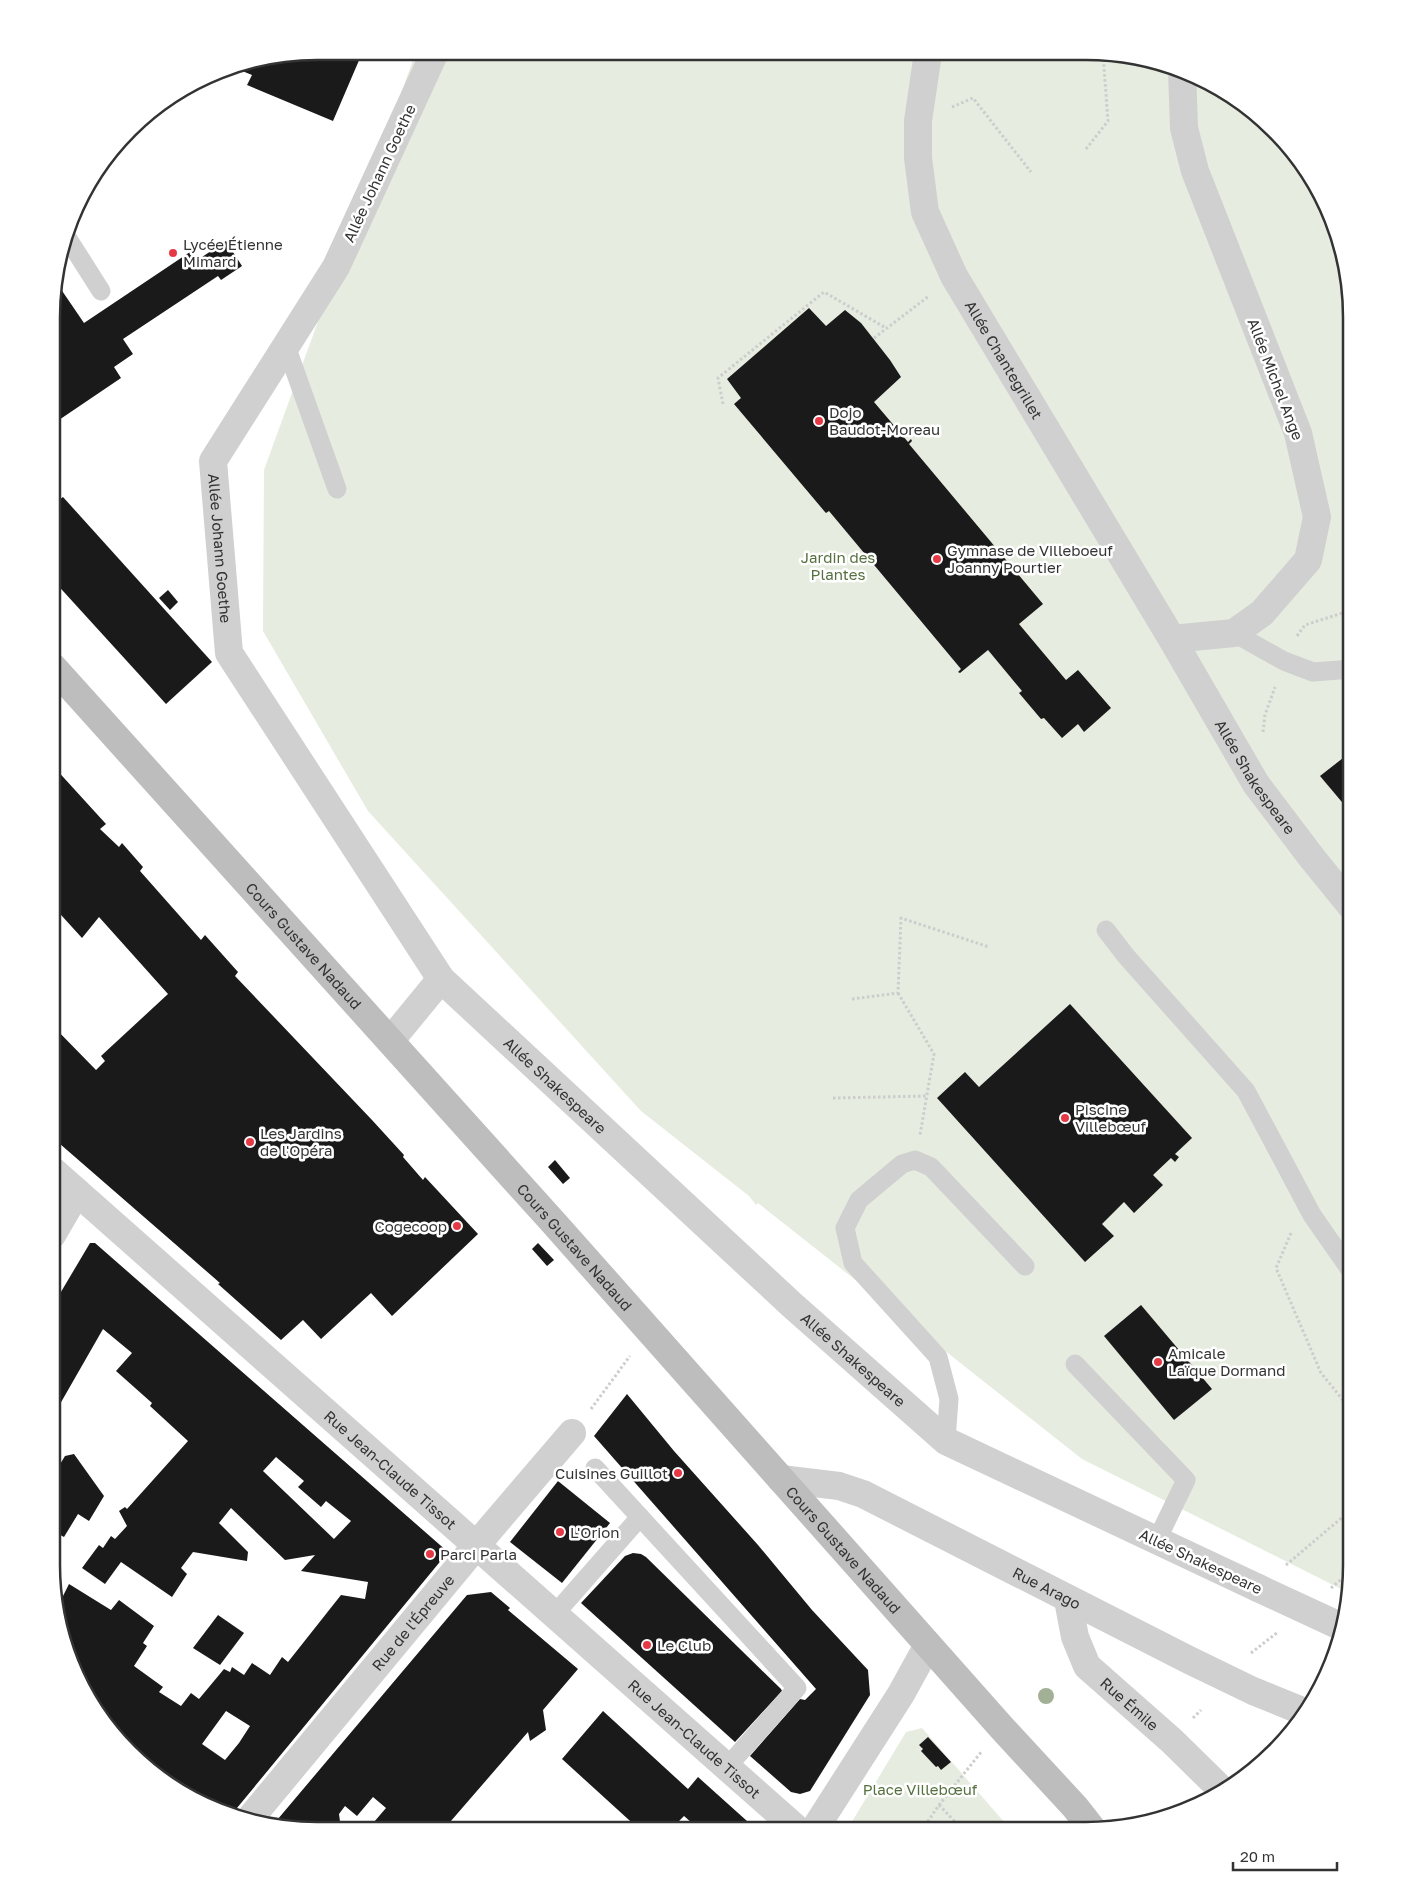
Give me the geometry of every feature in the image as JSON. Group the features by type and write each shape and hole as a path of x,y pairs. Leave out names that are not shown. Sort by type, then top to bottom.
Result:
{"main road":[{"name":"Cours Gustave Nadaud","path":"60,675 649,1330 1087,1822"}],"street":[{"name":"Allée Johann Goethe","path":"431,60 336,267 213,461 229,653 441,979"},
{"name":"Allée Chantegrillet","path":"927,60 918,121 918,158 925,212 954,276 1172,639"},
{"name":"Allée Michel Ange","path":"1182,79 1184,128 1195,171 1298,433 1317,517 1308,560 1262,613 1234,633"},
{"path":"1172,639 1234,633"},
{"name":"Allée Shakespeare","path":"1172,639 1256,784 1343,895"},
{"path":"390,1041 441,979"},
{"name":"Allée Shakespeare","path":"441,979 792,1305 946,1441 1336,1623"},
{"name":"Rue Jean-Claude Tissot","path":"60,1177 789,1822"},
{"path":"60,1222 77,1192"},
{"name":"Rue de l'Épreuve","path":"253,1814 572,1433"},
{"name":"Rue Arago","path":"782,1479 839,1486 863,1494 1068,1600 1253,1691 1299,1710"},
{"name":"Rue Émile","path":"1068,1600 1075,1638 1087,1666 1172,1741 1218,1786"},
{"path":"819,1822 901,1694 928,1645"}],"lane":[{"path":"71,244 101,292"},
{"path":"286,346 337,489"},
{"path":"1234,633 1284,660 1313,672 1343,670"},
{"path":"1106,930 1126,956 1246,1091 1312,1215 1343,1260"},
{"path":"946,1441 949,1399 938,1357 853,1263 845,1228 858,1200 902,1164 915,1160 931,1167 1026,1266"},
{"path":"1075,1364 1186,1480 1157,1540"},
{"path":"595,1468 797,1688 727,1767"},
{"path":"554,1615 640,1517"}],"path":[{"path":"1086,149 1108,121 1104,61"},
{"path":"918,121 972,98 1031,172"},
{"path":"874,338 954,276"},
{"path":"723,404 718,378 824,292 886,328"},
{"path":"915,1160 934,1054 898,993 901,918 989,947"},
{"path":"852,999 898,993"},
{"path":"833,1098 927,1096"},
{"path":"1312,1215 1297,1218 1276,1268 1321,1373 1343,1400"},
{"path":"572,1433 649,1330"},
{"path":"1258,1588 1343,1517"},
{"path":"1330,1589 1342,1579"},
{"path":"1251,1653 1280,1630"},
{"path":"927,1822 939,1805 1002,1728"},
{"path":"939,1805 955,1822"}],"green space":[{"name":"Jardin des Plantes","path":"413,60 1086,60 1120,62 1153,69 1200,86 1243,113 1268,135 1290,160 1317,203 1329,234 1338,267 1343,317 1342,1589 1082,1459 758,1203 756,1205 749,1196 641,1111 368,811 263,631 264,470"},
{"name":"Place Villebœuf","path":"922,1728 1004,1822 852,1822 906,1732"}],"building":[{"path":"359,60 333,121 247,85 252,75 243,71 283,62"},
{"path":"226,241 242,266 221,280 218,276 123,339 133,354 114,367 121,378 60,419 62,290 84,323 190,252 196,261"},
{"path":"809,308 826,326 845,310 861,323 890,360 901,377 874,402 908,442 911,439 912,441 909,444 1043,604 1019,624 1066,680 1078,670 1111,708 1084,732 1078,724 1062,738 1044,718 1041,719 1019,693 1022,691 988,650 960,673 958,672 961,669 829,511 825,512 734,404 741,398 727,379"},
{"path":"63,497 212,662 166,704 60,588 60,499"},
{"path":"168,590 178,602 170,610 159,598"},
{"path":"1343,758 1343,803 1320,776"},
{"path":"60,774 106,824 100,829 119,847 122,843 143,867 140,871 201,940 205,935 238,972 235,976 372,1120 404,1155 403,1157 423,1180 425,1177 478,1234 392,1316 371,1293 321,1339 303,1320 281,1340 218,1284 220,1283 60,1144 60,1033 96,1070 105,1061 101,1056 168,994 99,917 82,938 60,914"},
{"name":"Piscine Villebœuf","path":"1070,1004 1192,1138 1175,1154 1179,1157 1175,1162 1171,1158 1153,1175 1163,1185 1134,1213 1124,1202 1102,1224 1114,1236 1085,1262 937,1098 965,1072 979,1087"},
{"path":"555,1160 570,1178 563,1184 548,1167"},
{"path":"90,1243 95,1243 448,1552 236,1809 203,1796 162,1770 135,1747 113,1722 86,1679 74,1648 62,1599 69,1584 111,1610 119,1600 154,1626 143,1643 147,1646 134,1666 163,1687 159,1692 181,1706 191,1693 199,1699 224,1669 230,1672 232,1667 244,1675 252,1663 270,1675 282,1657 288,1662 341,1595 365,1599 368,1582 301,1571 315,1555 285,1560 231,1508 219,1523 248,1552 247,1561 193,1552 181,1568 187,1574 172,1597 121,1562 105,1584 82,1568 99,1545 103,1548 111,1536 115,1539 127,1526 119,1511 125,1507 127,1509 188,1441 150,1406 152,1403 116,1371 132,1353 103,1329 60,1404 60,1294","holes":["276,1457 304,1481 298,1487 321,1507 326,1501 351,1521 334,1539 263,1471","226,1711 250,1726 225,1760 202,1744"]},
{"path":"538,1243 554,1260 547,1266 532,1249"},
{"name":"Amicale Laïque Dormand","path":"1141,1305 1212,1389 1174,1420 1104,1336"},
{"path":"627,1394 812,1610 868,1670 870,1695 810,1791 800,1794 791,1792 750,1756 800,1699 805,1700 816,1689 594,1436"},
{"path":"74,1454 104,1496 89,1521 78,1514 64,1537 60,1535 60,1464 65,1456"},
{"name":"L'Orion","path":"558,1481 610,1523 562,1583 510,1542"},
{"path":"633,1553 646,1557 781,1689 782,1691 735,1742 581,1603 625,1556"},
{"path":"491,1592 510,1608 508,1610 578,1669 543,1710 546,1730 530,1741 528,1732 450,1822 374,1822 386,1808 373,1797 357,1816 345,1806 339,1814 340,1822 278,1819 467,1595"},
{"path":"218,1615 244,1633 220,1665 193,1648"},
{"path":"603,1711 688,1789 698,1777 748,1822 691,1822 684,1816 678,1822 631,1822 562,1759"},
{"path":"928,1737 951,1762 941,1770 921,1751 923,1749 919,1745"}],"place":[{"name":"Lycée Étienne Mimard","path":"173,253"},
{"name":"Dojo Baudot-Moreau","path":"819,421"},
{"name":"Gymnase de Villeboeuf Joanny Pourtier","path":"937,559"},
{"name":"Piscine Villebœuf","path":"1065,1118"},
{"name":"Les Jardins de l'Opéra","path":"250,1142"},
{"name":"Cogecoop","path":"457,1226"},
{"name":"Amicale Laïque Dormand","path":"1158,1362"},
{"name":"Cuisines Guillot","path":"678,1473"},
{"name":"L'Orion","path":"560,1532"},
{"name":"Parci Parla","path":"430,1554"},
{"name":"Le Club","path":"647,1645"}]}
